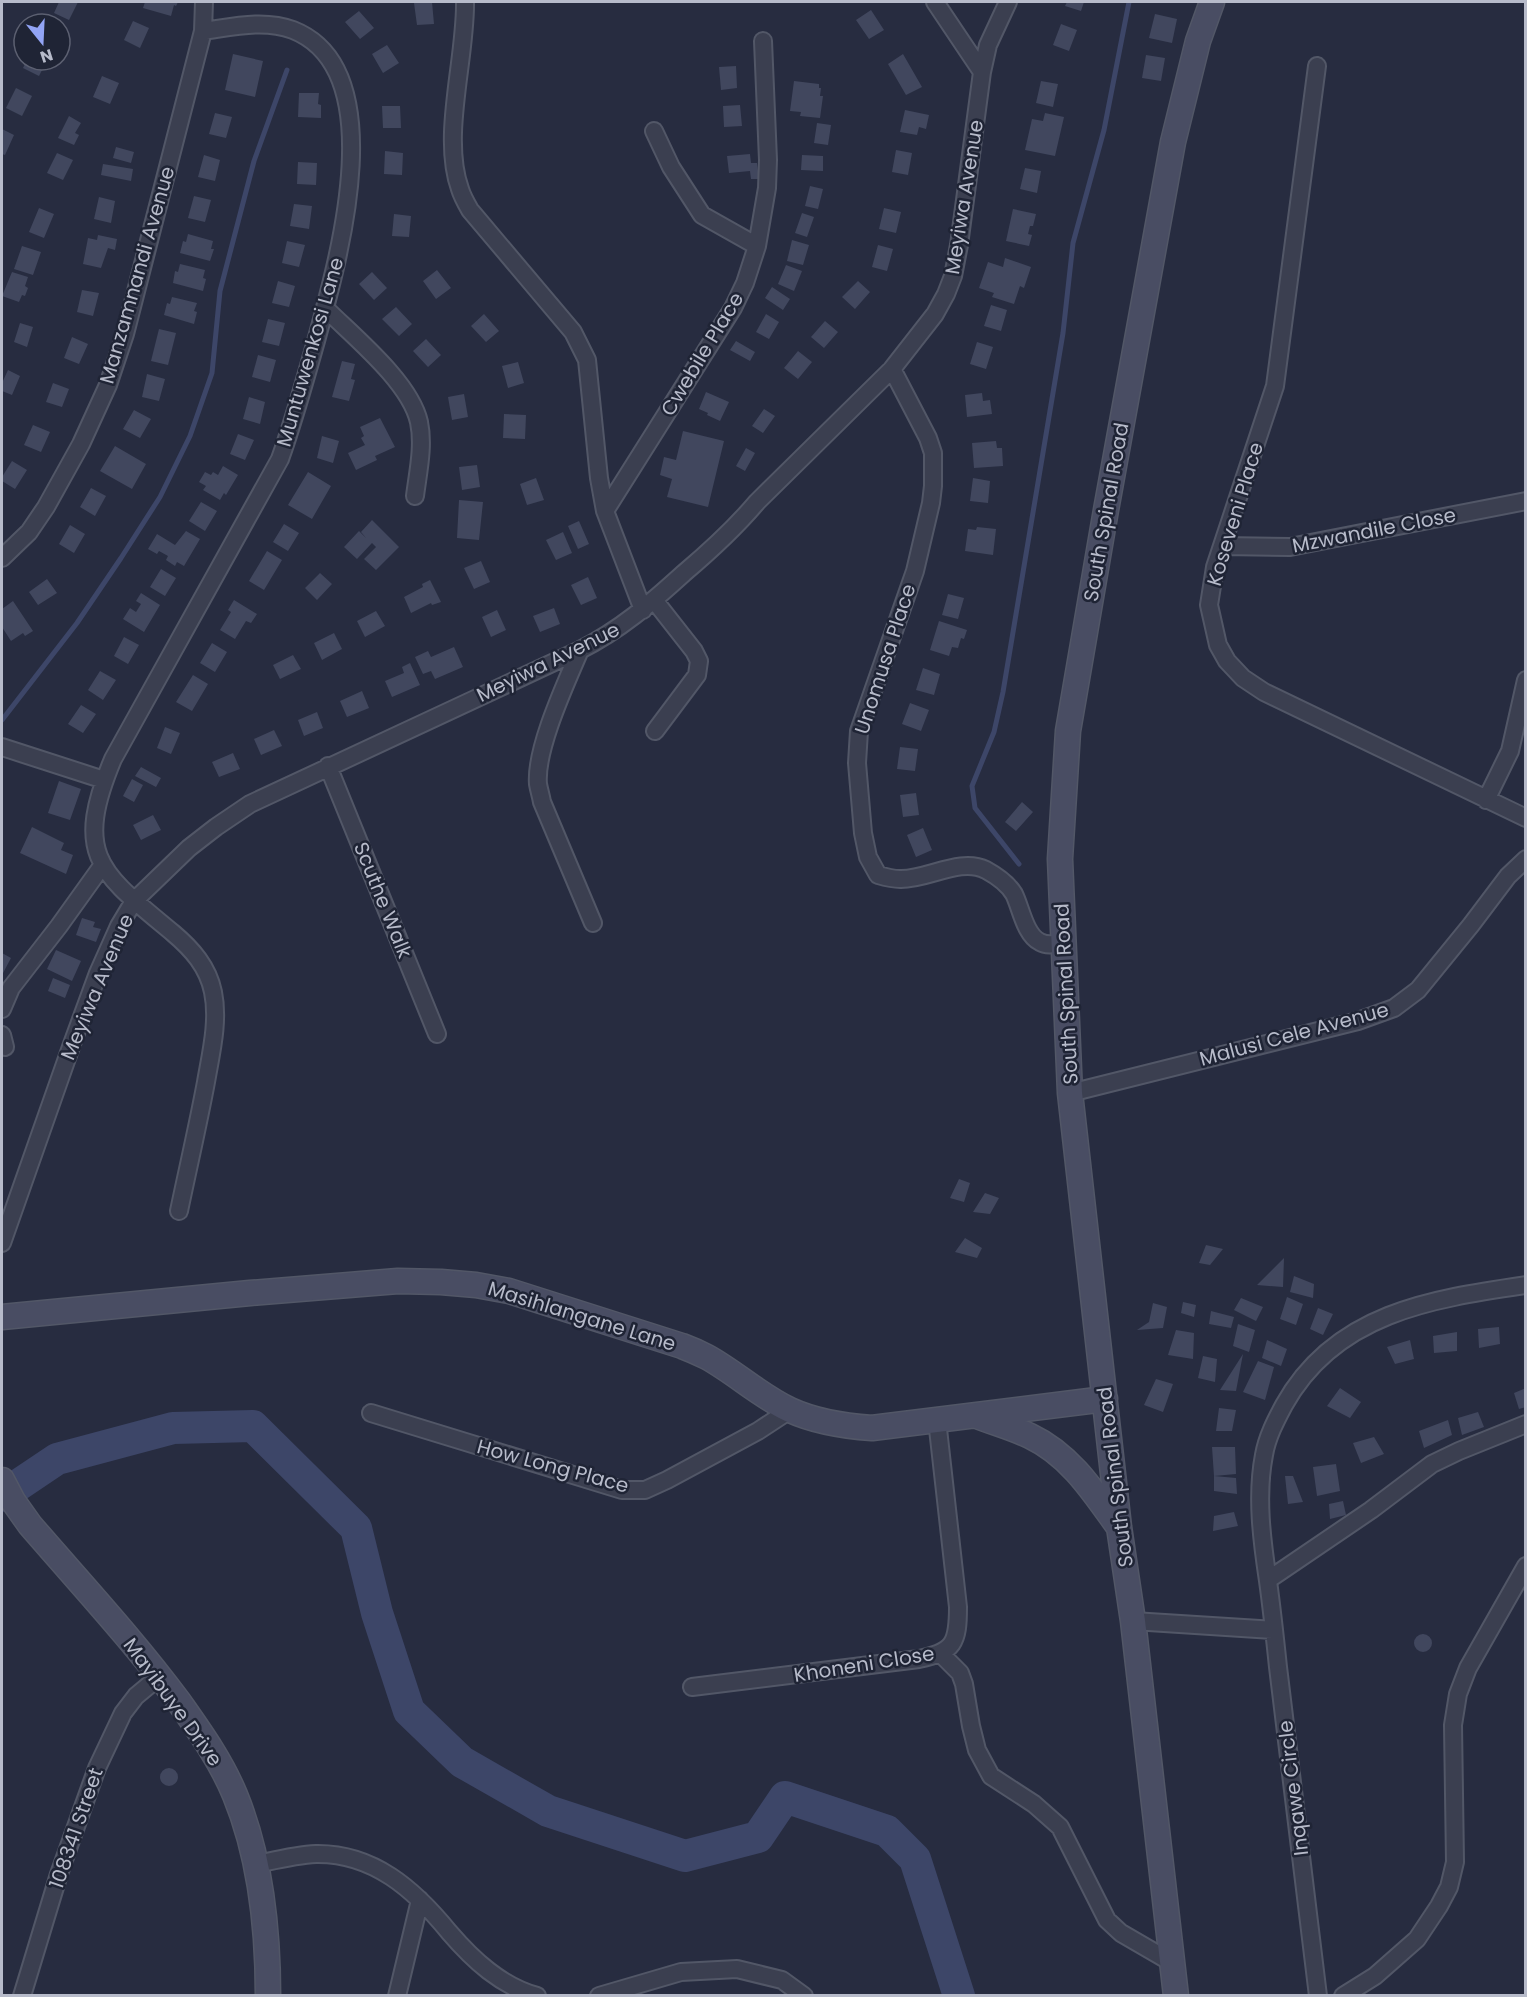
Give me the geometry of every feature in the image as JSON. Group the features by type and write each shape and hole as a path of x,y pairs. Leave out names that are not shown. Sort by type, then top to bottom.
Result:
{"street":[{"name":"Manzamnandi Avenue","path":"2,558 29,532 46,507 81,444 108,385 128,323 203,31 204,2"},
{"path":"465,2 454,136 455,167 460,189 470,210 573,332 587,360 599,478 605,511 649,605 694,651 699,661 697,675 655,731"},
{"path":"935,2 982,72"},
{"name":"Meyiwa Avenue","path":"2,1243 98,973 119,926 134,901 189,848 250,804 612,633 649,605 737,525 757,502 892,369 935,314 953,276 982,72 988,45 1000,14 1008,2"},
{"name":"South Spinal Road","path":"1176,1995 1133,1622 1119,1527 1070,1093 1060,859 1068,731 1106,510 1173,142 1198,41 1212,2"},
{"name":"Muntuwenkosi Lane","path":"179,1211 213,1045 216,1012 213,991 205,969 191,948 112,880 102,866 95,846 93,827 104,780 112,759 280,459 291,430 344,229 349,188 351,139 342,83 330,59 316,44 294,30 273,24 254,24 203,31"},
{"name":"Cwebile Place","path":"605,511 733,308 745,283 757,246 767,188 763,41"},
{"name":"Koseveni Place","path":"1317,66 1275,386 1210,588 1211,621 1218,645 1227,662 1243,678 1264,692 1526,819"},
{"path":"654,131 671,166 702,215 757,246"},
{"path":"325,308 394,377 410,398 419,422 421,452 415,496"},
{"name":"Unomusa Place","path":"892,369 928,438 933,453 933,486 932,503 915,571 859,731 857,763 867,857 878,875 901,880 954,868 984,869 1007,885 1014,894 1031,933 1038,942 1047,945 1062,943"},
{"name":"Mzwandile Close","path":"1222,546 1290,547 1526,501"},
{"path":"580,650 544,745 538,784 542,802 593,923"},
{"path":"1486,800 1510,751 1526,680"},
{"path":"2,747 104,780"},
{"name":"Scuthe Walk","path":"328,766 437,1034"},
{"name":"Malusi Cele Avenue","path":"1070,1093 1358,1021 1394,1008 1418,990 1508,876 1526,859"},
{"path":"2,1009 11,988 102,866"},
{"name":"Masihlangane Lane","path":"2,1317 398,1281 476,1284 509,1290 682,1346 707,1357 761,1394 790,1410 824,1422 845,1426 872,1428 1106,1400"},
{"name":"Inqawe Circle","path":"1318,1995 1268,1580 1261,1494 1264,1454 1274,1425 1294,1387 1326,1353 1346,1337 1389,1314 1430,1301 1526,1285"},
{"name":"How Long Place","path":"371,1413 622,1490 645,1490 758,1431 790,1410"},
{"path":"975,1415 1029,1435 1063,1458 1088,1484 1119,1527"},
{"name":"Khoneni Close","path":"692,1687 941,1654 953,1642 958,1628 958,1607 938,1420"},
{"path":"1268,1580 1371,1510 1432,1464 1526,1424"},
{"name":"Mayibuye Drive","path":"2,1480 30,1525 160,1676 203,1735 220,1764 235,1795 257,1864 268,1958 268,1995"},
{"path":"1343,1995 1375,1976 1417,1939 1449,1887 1455,1862 1453,1725 1458,1694 1468,1668 1526,1566"},
{"path":"1133,1622 1274,1630"},
{"path":"941,1654 960,1673 977,1750 991,1776 1034,1804 1060,1827 1107,1920 1120,1933 1171,1962"},
{"name":"108341 Street","path":"22,1995 59,1874 97,1768 123,1713 136,1696 160,1676"},
{"path":"257,1864 315,1854 353,1858 368,1863 386,1873 420,1900 483,1968 505,1982 537,1995"},
{"path":"397,1995 420,1900"},
{"path":"599,1995 631,1991 681,1972 737,1969 782,1980 804,1995"}],"building":[{"path":"59,2 78,2 72,14 72,12 54,12"},
{"path":"145,2 178,2 176,6 174,5 171,16 143,8"},
{"path":"432,2 434,24 417,25 414,3"},
{"path":"1067,2 1084,2 1081,11 1065,6"},
{"path":"871,10 884,30 869,39 856,20"},
{"path":"359,11 374,28 360,39 345,22"},
{"path":"1155,14 1177,19 1172,43 1149,38"},
{"path":"133,21 149,28 140,48 124,40"},
{"path":"1061,24 1077,30 1069,51 1053,45"},
{"path":"387,45 399,63 383,73 372,54"},
{"path":"233,54 263,61 255,97 225,90"},
{"path":"903,54 922,87 906,95 888,64"},
{"path":"1146,55 1165,58 1161,81 1142,78"},
{"path":"736,66 737,88 721,90 719,67"},
{"path":"102,76 119,83 110,104 93,97"},
{"path":"794,81 819,84 820,96 823,96 820,118 800,116 801,112 790,111"},
{"path":"1041,81 1058,84 1053,107 1036,103"},
{"path":"16,88 32,96 22,116 6,108"},
{"path":"299,93 319,93 318,104 321,105 321,118 298,117"},
{"path":"740,105 742,126 724,127 723,106"},
{"path":"382,106 400,106 401,128 383,128"},
{"path":"905,110 929,115 926,129 919,127 917,135 900,132"},
{"path":"215,113 232,117 226,138 209,134"},
{"path":"1045,113 1064,117 1055,156 1025,150 1032,119 1043,121"},
{"path":"69,116 81,123 75,133 79,135 74,145 58,138"},
{"path":"817,123 831,125 828,145 814,143"},
{"path":"2,129 14,135 5,155 2,154"},
{"path":"116,147 134,152 131,163 113,158"},
{"path":"896,150 912,153 908,175 892,172"},
{"path":"385,151 403,153 402,175 384,174"},
{"path":"57,153 73,160 63,180 47,173"},
{"path":"750,154 751,163 757,163 759,179 751,179 750,171 729,173 727,156"},
{"path":"204,155 220,160 215,181 198,177"},
{"path":"802,155 823,156 823,171 801,170"},
{"path":"298,162 317,163 316,185 297,184"},
{"path":"103,164 133,169 131,181 101,175"},
{"path":"1025,168 1041,171 1037,193 1020,189"},
{"path":"810,186 823,189 818,209 805,206"},
{"path":"194,196 211,200 205,222 188,218"},
{"path":"99,197 115,201 111,223 94,219"},
{"path":"294,204 312,206 309,229 290,226"},
{"path":"39,208 54,214 44,238 29,232"},
{"path":"884,208 901,212 896,233 879,229"},
{"path":"1013,209 1036,214 1028,234 1032,235 1029,246 1006,241"},
{"path":"802,213 814,217 807,237 795,233"},
{"path":"394,214 411,216 409,237 392,236"},
{"path":"188,234 213,241 211,249 214,249 210,261 180,253 183,241 186,242"},
{"path":"98,235 117,239 115,250 108,248 101,268 83,264 88,238 97,240"},
{"path":"792,240 809,245 803,265 787,261"},
{"path":"287,241 305,245 299,267 282,263"},
{"path":"878,245 893,249 887,271 872,267"},
{"path":"22,246 41,252 33,275 14,269"},
{"path":"1005,258 1031,267 1024,288 1020,286 1014,304 992,297 994,293 979,288 988,262 1003,267"},
{"path":"180,264 205,270 203,278 206,279 203,291 173,283 175,271 178,272"},
{"path":"786,265 802,271 794,291 778,284"},
{"path":"437,270 451,288 436,299 423,281"},
{"path":"12,272 28,277 25,286 28,288 25,296 22,295 19,302 2,296"},
{"path":"372,272 387,288 374,300 359,284"},
{"path":"278,281 295,286 289,307 272,303"},
{"path":"858,281 870,292 855,309 842,297"},
{"path":"772,287 790,299 783,310 765,298"},
{"path":"82,290 99,293 93,316 77,312"},
{"path":"172,297 197,303 194,311 197,312 194,324 164,315 167,303 170,304"},
{"path":"991,305 1007,310 1001,331 984,326"},
{"path":"396,307 412,324 399,336 382,319"},
{"path":"484,314 499,331 486,342 471,326"},
{"path":"766,314 779,322 769,339 756,332"},
{"path":"268,319 285,323 279,346 262,342"},
{"path":"825,321 838,332 824,348 811,337"},
{"path":"20,323 33,327 27,347 14,342"},
{"path":"159,329 176,333 168,365 151,361"},
{"path":"72,337 88,344 79,364 64,358"},
{"path":"426,339 441,355 428,367 413,351"},
{"path":"736,341 755,352 750,361 730,350"},
{"path":"977,342 993,347 986,369 970,364"},
{"path":"798,351 812,362 798,379 784,368"},
{"path":"258,355 276,360 270,382 252,377"},
{"path":"342,361 355,364 351,379 355,380 349,401 332,397"},
{"path":"518,362 524,383 508,388 502,366"},
{"path":"8,370 20,376 12,395 2,391 2,383"},
{"path":"147,374 165,379 159,401 142,397"},
{"path":"53,383 69,389 62,407 46,402"},
{"path":"706,392 729,402 720,421 699,409"},
{"path":"982,393 983,401 990,400 992,414 967,417 965,395"},
{"path":"464,394 468,417 452,420 448,397"},
{"path":"249,397 265,402 260,424 243,419"},
{"path":"764,409 775,416 763,433 752,426"},
{"path":"134,410 151,419 140,438 123,429"},
{"path":"504,414 526,415 525,439 503,438"},
{"path":"380,418 395,447 375,456 377,460 356,470 348,453 365,445 361,438 364,436 360,427"},
{"path":"33,425 50,432 41,452 24,445"},
{"path":"683,431 724,441 708,507 667,497 672,479 660,475 664,457 676,460"},
{"path":"238,434 254,440 245,460 230,454"},
{"path":"322,436 339,441 333,463 317,458"},
{"path":"996,441 997,448 1002,448 1003,466 974,468 972,443"},
{"path":"115,446 146,464 132,489 100,471"},
{"path":"746,448 755,453 745,471 736,466"},
{"path":"12,461 27,470 15,489 2,481"},
{"path":"477,465 480,487 462,490 459,467"},
{"path":"223,466 238,475 226,495 224,493 220,500 203,490 206,486 199,482 205,472 218,475"},
{"path":"308,472 331,486 312,519 288,505"},
{"path":"536,478 544,500 527,505 520,484"},
{"path":"973,478 990,481 988,503 970,501"},
{"path":"91,488 106,496 95,516 80,507"},
{"path":"459,500 483,502 479,540 457,538"},
{"path":"201,502 217,511 205,531 189,521"},
{"path":"372,520 399,547 376,570 364,559 376,547 372,543 357,559 344,547 359,531 366,538 361,532"},
{"path":"579,521 589,544 578,549 568,526"},
{"path":"284,524 299,533 288,551 273,542"},
{"path":"70,525 85,534 74,553 59,544"},
{"path":"977,527 996,529 993,555 965,551 968,529 976,530"},
{"path":"186,531 200,539 184,566 177,562 175,566 166,560 168,556 148,549 157,534 175,545"},
{"path":"563,532 572,553 556,560 546,540"},
{"path":"267,551 282,560 264,590 249,581"},
{"path":"481,561 490,582 474,589 464,568"},
{"path":"161,569 176,578 165,596 150,587"},
{"path":"320,573 332,584 317,600 305,588"},
{"path":"588,577 597,598 581,605 571,585"},
{"path":"47,579 57,593 38,605 29,592"},
{"path":"430,580 441,602 432,605 431,603 411,613 404,597 423,587 422,584"},
{"path":"141,593 160,605 144,632 123,619 130,608 136,612 141,604 136,601"},
{"path":"948,594 964,598 958,619 942,615"},
{"path":"234,600 257,614 251,623 246,621 235,639 220,630 231,612 228,610"},
{"path":"13,601 33,631 25,636 23,633 11,641 2,627 2,609"},
{"path":"554,608 560,624 540,632 533,616"},
{"path":"497,610 506,630 491,637 482,617"},
{"path":"376,611 385,626 365,637 357,621"},
{"path":"939,621 967,630 958,648 952,647 949,656 930,650"},
{"path":"334,633 342,649 322,660 314,643"},
{"path":"124,637 139,645 128,664 114,656"},
{"path":"212,643 227,652 215,672 200,663"},
{"path":"454,647 463,667 435,679 431,671 423,674 415,657 428,651 431,657"},
{"path":"293,655 301,669 280,679 273,665"},
{"path":"410,663 420,685 392,697 385,681 404,673 402,667"},
{"path":"923,668 940,674 934,695 916,690"},
{"path":"100,671 116,680 103,700 88,690"},
{"path":"193,675 208,684 192,711 176,702"},
{"path":"362,691 369,708 347,717 340,701"},
{"path":"910,703 929,710 921,731 902,724"},
{"path":"81,705 96,714 83,733 68,724"},
{"path":"317,712 323,728 304,736 298,720"},
{"path":"165,727 180,733 171,754 157,748"},
{"path":"274,730 282,746 261,755 254,739"},
{"path":"900,747 918,749 915,771 897,769"},
{"path":"233,753 240,769 219,777 212,762"},
{"path":"141,767 161,778 156,787 135,776"},
{"path":"132,779 143,785 134,802 123,796"},
{"path":"59,781 81,789 70,820 48,813"},
{"path":"916,793 919,815 903,817 900,795"},
{"path":"1022,802 1033,812 1016,831 1005,822"},
{"path":"153,815 161,830 141,840 133,825"},
{"path":"32,827 64,843 61,850 73,855 66,874 20,853"},
{"path":"923,828 932,850 916,857 907,835"},
{"path":"82,918 95,922 93,927 101,929 96,942 76,935"},
{"path":"56,950 81,961 72,981 47,969"},
{"path":"2,953 11,958 2,975"},
{"path":"53,978 70,985 65,998 48,991"},
{"path":"959,1179 970,1183 964,1202 950,1198"},
{"path":"985,1193 999,1198 990,1214 973,1212"},
{"path":"965,1238 982,1248 977,1258 955,1252"},
{"path":"1206,1245 1223,1249 1210,1265 1199,1263"},
{"path":"1284,1258 1283,1287 1257,1285"},
{"path":"1294,1276 1314,1284 1313,1298 1290,1292"},
{"path":"1287,1297 1303,1304 1296,1325 1280,1319"},
{"path":"1241,1298 1263,1307 1256,1321 1234,1310"},
{"path":"1183,1302 1196,1305 1194,1317 1181,1313"},
{"path":"1153,1303 1167,1307 1163,1328 1137,1330 1149,1322"},
{"path":"1318,1308 1333,1314 1323,1335 1310,1329"},
{"path":"1211,1311 1234,1317 1231,1328 1209,1324"},
{"path":"1238,1324 1255,1330 1249,1352 1233,1346"},
{"path":"1499,1327 1500,1344 1479,1348 1478,1329"},
{"path":"1176,1330 1194,1333 1193,1359 1168,1355"},
{"path":"1457,1332 1457,1351 1434,1353 1433,1336"},
{"path":"1267,1340 1287,1349 1281,1366 1262,1358"},
{"path":"1410,1340 1414,1359 1395,1364 1387,1347"},
{"path":"1243,1354 1236,1391 1220,1390"},
{"path":"1203,1356 1217,1359 1215,1382 1198,1378"},
{"path":"1258,1361 1274,1367 1265,1400 1243,1392"},
{"path":"1156,1379 1173,1384 1163,1412 1144,1405"},
{"path":"1340,1388 1361,1402 1350,1418 1327,1406"},
{"path":"1526,1388 1526,1407 1519,1409 1514,1393"},
{"path":"1219,1408 1236,1410 1232,1431 1216,1431"},
{"path":"1478,1412 1484,1427 1462,1435 1458,1418"},
{"path":"1448,1420 1452,1435 1424,1448 1419,1431"},
{"path":"1374,1437 1384,1454 1361,1463 1353,1443"},
{"path":"1212,1447 1235,1447 1236,1474 1214,1476"},
{"path":"1336,1464 1340,1491 1317,1496 1313,1467"},
{"path":"1214,1476 1236,1478 1237,1494 1214,1491"},
{"path":"1285,1476 1293,1476 1303,1502 1288,1504"},
{"path":"1343,1501 1346,1515 1330,1519 1329,1504"},
{"path":"1234,1512 1238,1526 1213,1531 1214,1516"},
{"path":"1423,1634 1429,1637 1432,1643 1429,1649 1423,1652 1417,1649 1414,1643 1417,1637"},
{"path":"169,1768 175,1771 178,1777 175,1783 169,1786 163,1783 160,1777 163,1771"}],"waterway":[{"path":"1019,864 975,808 972,786 994,732 1003,692 1063,333 1073,243 1104,130 1129,2"},
{"path":"2,720 77,623 121,558 160,497 190,436 212,373 220,291 254,161 287,70"},
{"path":"2,1496 57,1459 173,1428 253,1426 356,1528 377,1613 409,1711 462,1762 548,1811 685,1856 758,1837 785,1797 887,1831 915,1859 959,1996"}]}
